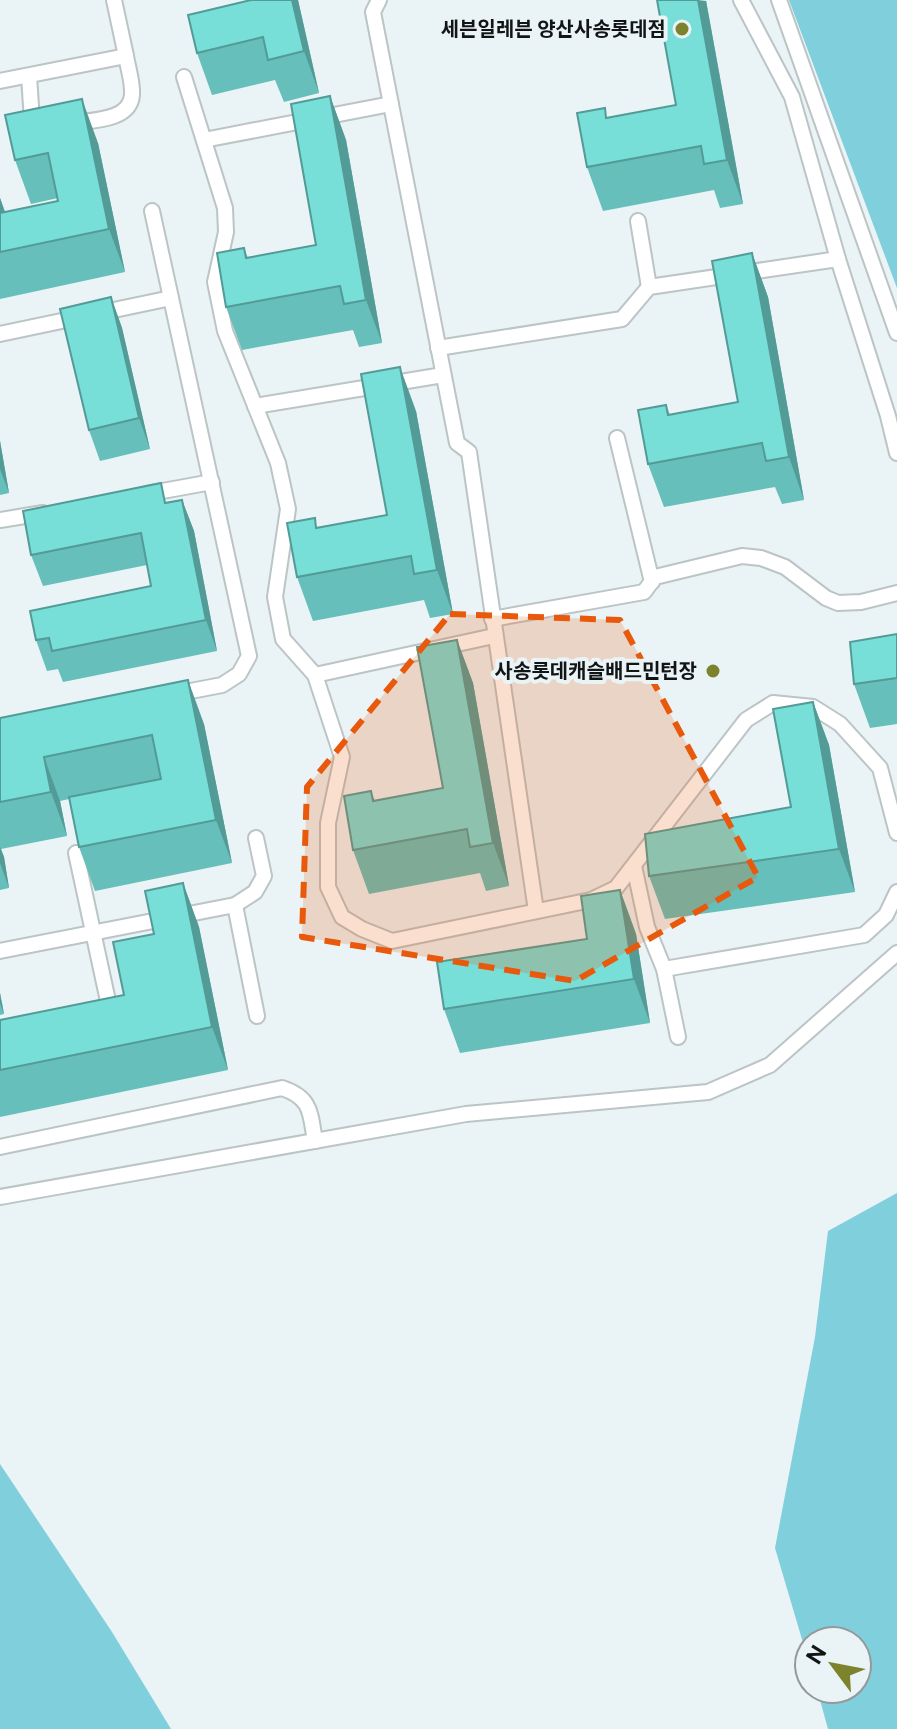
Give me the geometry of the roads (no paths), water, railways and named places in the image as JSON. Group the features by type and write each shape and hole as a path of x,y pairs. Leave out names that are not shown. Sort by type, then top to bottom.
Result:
{"lane":[{"path":"29,76 32,121 43,129 118,115 128,107 132,96 114,0"},
{"path":"379,0 373,12 443,375 457,443 469,452 536,911"},
{"path":"741,0 792,97 897,453"},
{"path":"779,0 897,333"},
{"path":"0,81 126,56"},
{"path":"184,77 225,208 226,232 215,282 225,331 278,463 288,509 275,597 283,639 315,675 342,757 328,823 328,887 342,917 392,941 591,900 616,888 746,720 773,703 813,707 840,724 880,768 897,833"},
{"path":"204,140 391,104"},
{"path":"152,211 249,656 239,674 222,685 163,696"},
{"path":"638,221 649,287"},
{"path":"438,348 622,319 649,287 838,259"},
{"path":"0,334 171,298"},
{"path":"255,406 443,375"},
{"path":"617,438 652,582"},
{"path":"136,496 212,482"},
{"path":"0,520 61,509"},
{"path":"492,619 644,592 655,577 742,556 761,558 785,567 826,598 838,603 861,602 897,593"},
{"path":"315,675 494,636"},
{"path":"880,768 897,764"},
{"path":"0,951 235,905 255,892 264,876 256,838"},
{"path":"76,853 113,1025 99,1027"},
{"path":"634,866 647,927 664,969 678,1037"},
{"path":"664,969 864,935 886,915 897,892"},
{"path":"235,905 257,1016"},
{"path":"0,1197 466,1114 708,1092 770,1065 897,953"},
{"path":"0,1147 282,1088 298,1093 308,1105 315,1141"}],"place":[{"name":"세븐일레븐 양산사송롯데점","path":"682,29"},
{"name":"사송롯데캐슬배드민턴장","path":"713,671"}]}
